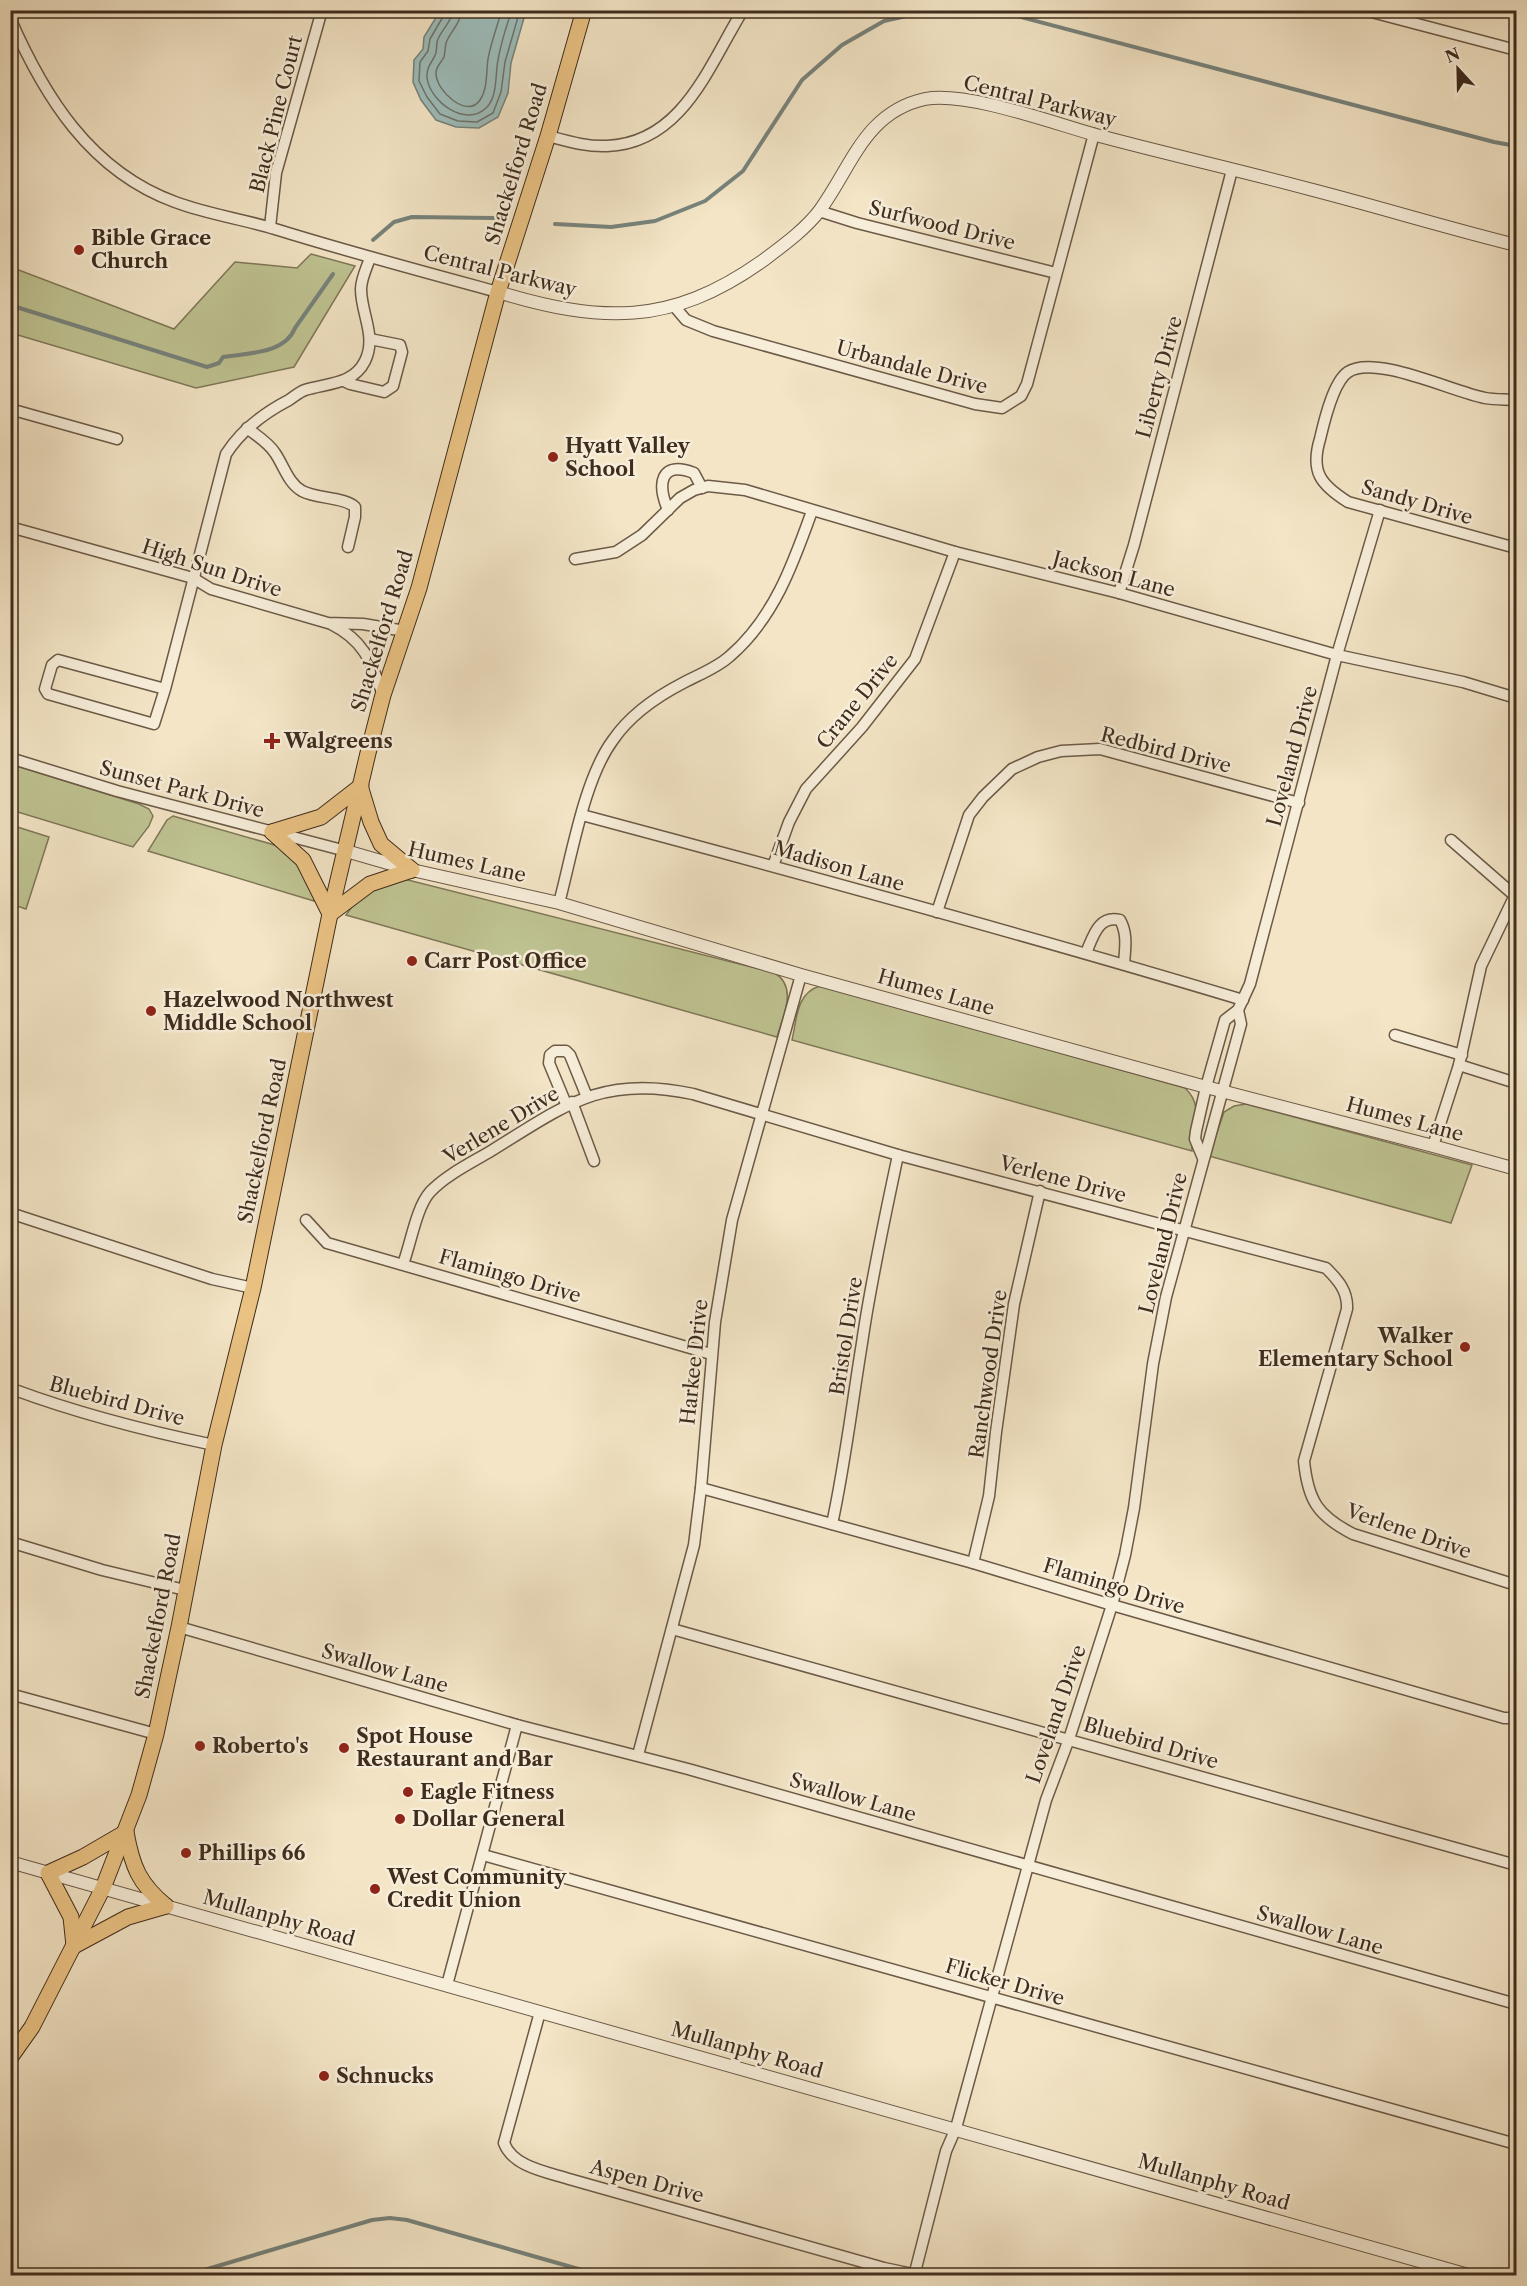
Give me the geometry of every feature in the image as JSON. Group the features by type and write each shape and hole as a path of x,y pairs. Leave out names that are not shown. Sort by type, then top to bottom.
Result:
{"main road":[{"name":"Shackelford Road","path":"10,2058 32,2027 104,1888 126,1832 156,1734 214,1445 253,1288 330,914 383,695 405,631 498,292 548,136 584,10"},
{"path":"272,832 321,817 361,786 370,822 381,844 412,870"},
{"path":"272,832 303,860 330,914 370,884 412,870"},
{"path":"126,1832 129,1852 138,1876 149,1892 166,1906 128,1917 74,1946 70,1917 48,1873 83,1857 126,1832"}],"street":[{"name":"Black Pine Court","path":"270,227 276,173 322,10"},
{"path":"548,136 583,145 606,146 638,140 665,127 686,105 705,77 743,10"},
{"path":"1364,10 1516,50"},
{"name":"Central Parkway","path":"10,18 13,31 44,88 61,112 98,154 141,187 209,213 270,227 370,258 546,307 596,314 621,315 649,312 674,306 721,287 746,273 776,250 819,211 867,133 883,119 903,107 927,99 976,101 1516,245"},
{"name":"Urbandale Drive","path":"674,306 687,320 713,331 975,404 1002,408 1021,396 1027,384 1094,134"},
{"name":"Liberty Drive","path":"1119,593 1134,545 1232,170"},
{"name":"Surfwood Drive","path":"819,211 857,223 1056,273"},
{"path":"165,689 57,660 52,665 45,689 48,694 154,724 165,689 226,454 247,428 276,407 304,391 344,381 358,372 365,360 370,339 361,285 370,258"},
{"path":"344,381 384,392 393,386 402,352 400,345 370,339"},
{"name":"Sandy Drive","path":"1516,400 1484,398 1436,382 1365,366 1347,373 1336,389 1317,448 1317,473 1330,490 1348,502 1516,548"},
{"path":"10,409 117,440"},
{"path":"247,428 267,442 292,482 300,490 313,495 350,502 355,507 355,518 348,547"},
{"path":"574,559 616,552 642,535 668,510 680,498 702,488 694,473 681,468 670,469 665,474 662,488 668,510"},
{"name":"Jackson Lane","path":"702,488 745,490 955,552 1119,593 1337,655 1463,682 1516,698"},
{"name":"Loveland Drive","path":"1203,1158 1195,1139 1206,1087 1226,1020 1241,1005 1250,984 1337,655 1380,510"},
{"path":"559,903 598,763 630,718 680,685 729,657 766,617 792,566 812,511"},
{"name":"High Sun Drive","path":"10,527 193,578 211,589 328,623 363,624 405,631"},
{"name":"Crane Drive","path":"773,866 789,822 807,789 862,727 915,659 955,552"},
{"path":"328,623 345,631 363,651 372,663 383,695"},
{"name":"Redbird Drive","path":"938,912 969,815 983,797 1012,769 1038,757 1061,751 1100,749 1299,803"},
{"name":"Sunset Park Drive","path":"10,758 117,791 346,851"},
{"name":"Madison Lane","path":"582,815 1086,953 1241,1005"},
{"path":"1433,1146 1460,1060 1481,966 1515,894 1450,840"},
{"name":"Humes Lane","path":"346,851 412,870 559,903 801,975 1222,1092 1433,1146 1516,1170"},
{"path":"1086,953 1096,929 1104,920 1112,918 1120,920 1124,926 1126,938 1124,964"},
{"name":"Harkee Drive","path":"638,1755 694,1545 701,1488 711,1354 728,1241 761,1113 801,975"},
{"name":"Loveland Drive","path":"917,2275 946,2151 956,2128 1046,1800 1069,1739 1112,1605 1134,1508 1153,1364 1166,1297 1241,1024 1241,1005"},
{"path":"1395,1035 1516,1083"},
{"path":"587,1097 570,1056 566,1051 555,1051 550,1055 549,1063 594,1161"},
{"name":"Verlene Drive","path":"403,1264 422,1205 430,1191 453,1175 569,1103 626,1089 667,1088 761,1113 898,1155 1326,1268 1341,1282 1348,1301 1304,1461 1305,1479 1311,1499 1320,1512 1333,1524 1353,1534 1516,1585"},
{"name":"Bristol Drive","path":"832,1524 845,1462 878,1247 898,1155"},
{"name":"Ranchwood Drive","path":"973,1563 989,1496 1014,1304 1040,1191"},
{"path":"10,1213 212,1279 253,1288"},
{"name":"Flamingo Drive","path":"306,1220 327,1243 711,1354"},
{"name":"Bluebird Drive","path":"12,1388 59,1406 214,1445"},
{"name":"Flamingo Drive","path":"701,1488 973,1563 1504,1718 1516,1718"},
{"path":"10,1542 102,1570 185,1590"},
{"name":"Swallow Lane","path":"179,1627 517,1725 638,1755 1516,2004"},
{"name":"Bluebird Drive","path":"672,1629 1516,1865"},
{"path":"10,1694 156,1734"},
{"path":"447,1985 517,1725"},
{"name":"Flicker Drive","path":"483,1856 1516,2144"},
{"name":"Mullanphy Road","path":"10,1862 956,2128 1472,2276"},
{"name":"Aspen Drive","path":"540,2012 504,2143 508,2154 518,2161 569,2179 873,2265 917,2275"},
{"path":"1424,2276 1428,2263"}],"green space":[{"path":"311,254 355,266 294,367 196,388 11,333 11,267 174,329 235,262 297,268"},
{"path":"11,764 139,804 149,809 153,816 149,826 133,847 11,810"},
{"path":"173,816 285,848 316,890 314,901 148,851 167,820"},
{"path":"11,825 49,837 26,909 11,904"},
{"path":"396,880 408,880 775,973 786,986 787,994 787,1003 777,1037 346,915 359,897"},
{"path":"820,986 1185,1088 1195,1102 1196,1110 1192,1151 792,1040 802,1001 812,989"},
{"path":"1246,1104 1472,1165 1451,1223 1209,1156 1224,1112 1234,1106"}],"water":[{"path":"440,11 526,11 511,63 508,93 498,117 479,128 456,127 436,120 421,100 413,82 414,60 423,49 424,37"}],"waterway":[{"path":"555,224 611,227 655,221 705,201 743,171 802,80 842,45 884,21 933,10"},
{"path":"973,10 1002,12 1516,146"},
{"path":"373,240 394,222 412,217 494,218"},
{"path":"10,305 207,367 219,363 223,357 264,351 283,343 290,337 333,274"},
{"path":"184,2276 372,2220 390,2218 407,2220 603,2276"}],"place":[{"name":"Bible Grace Church","path":"79,250"},
{"name":"Hyatt Valley School","path":"553,457"},
{"name":"Walgreens","path":"272,741"},
{"name":"Carr Post Office","path":"412,961"},
{"name":"Hazelwood Northwest Middle School","path":"151,1011"},
{"name":"Walker Elementary School","path":"1465,1347"},
{"name":"Roberto's","path":"200,1746"},
{"name":"Spot House Restaurant and Bar","path":"344,1748"},
{"name":"Eagle Fitness","path":"408,1792"},
{"name":"Dollar General","path":"400,1819"},
{"name":"Phillips 66","path":"186,1853"},
{"name":"West Community Credit Union","path":"375,1889"},
{"name":"Schnucks","path":"324,2076"}]}
